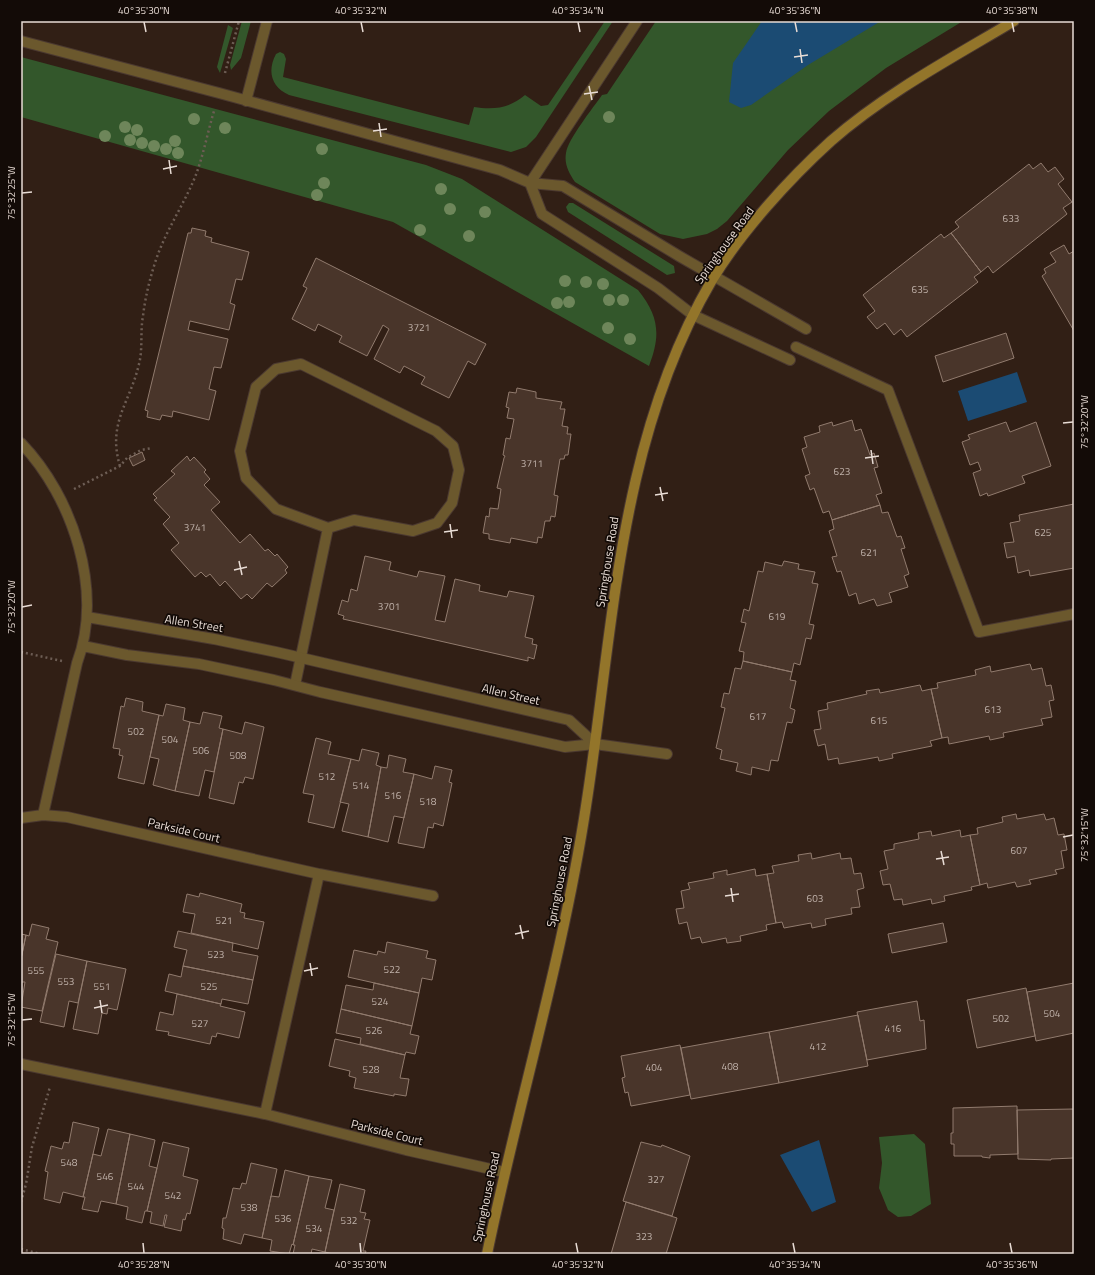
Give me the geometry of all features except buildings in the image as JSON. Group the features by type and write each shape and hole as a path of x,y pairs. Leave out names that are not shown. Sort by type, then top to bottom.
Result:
{"street":[{"path":"246,100 266,21"},
{"path":"530,183 637,21"},
{"name":"Springhouse Road","path":"487,1254 504,1172 563,930 576,868 604,684 611,612 629,505 662,384 693,315 714,277 759,217 802,169 833,140 867,112 902,88 1014,21"},
{"path":"21,41 246,100 500,170 530,183 563,186 714,277 806,329"},
{"path":"530,183 542,214 658,288 693,315 790,360"},
{"path":"796,347 888,390 979,632 1074,614"},
{"path":"301,364 436,431 453,446 459,470 452,503 437,523 413,531 354,520 328,528 276,509 246,478 240,451 256,387 276,369 301,364"},
{"path":"21,443 47,477 65,511 79,548 87,586 87,617 83,646 76,663 43,816"},
{"path":"295,685 328,528"},
{"name":"Allen Street","path":"87,617 214,639 568,720 595,744"},
{"path":"83,646 199,664 565,747 595,744 668,754"},
{"name":"Parkside Court","path":"21,818 43,816 67,817 319,874 433,896"},
{"path":"265,1114 319,874"},
{"name":"Parkside Court","path":"21,1064 265,1114 406,1150 504,1172"}],"path":[{"path":"225,73 239,21"},
{"path":"120,466 116,454 115,434 119,417 132,390 140,363 143,316 148,291 160,249 197,172 214,111"},
{"path":"58,497 120,466 127,458 141,450 152,448"},
{"path":"21,652 64,662"},
{"path":"21,1202 26,1184 32,1147 54,1071"},
{"path":"21,1249 41,1254"}],"green space":[{"path":"242,21 251,21 241,58 231,70 230,65"},
{"path":"605,21 613,21 536,137 526,147 511,152 289,95 278,88 272,78 271,72 273,60 276,54 280,52 284,54 286,59 283,77 469,125 474,107 501,107 514,103 525,95 541,106 548,105"},
{"path":"656,21 963,21 886,68 829,111 788,150 727,221 717,229 707,234 683,239 660,234 575,182 566,165 566,153 576,132 602,95 607,94"},
{"path":"228,25 233,28 220,73 217,67"},
{"path":"21,57 426,165 462,179 638,290 650,308 656,326 655,345 649,366 393,222 21,117"},
{"path":"569,203 573,203 674,266 675,273 667,275 568,212 566,207"},
{"path":"914,1134 925,1144 931,1204 911,1216 898,1217 888,1210 879,1188 882,1163 879,1137"}],"water":[{"path":"762,21 881,21 808,65 751,105 741,108 729,102 733,63"},
{"path":"1017,372 1027,402 968,421 958,391"},
{"path":"819,1140 836,1202 812,1212 780,1155"}]}
